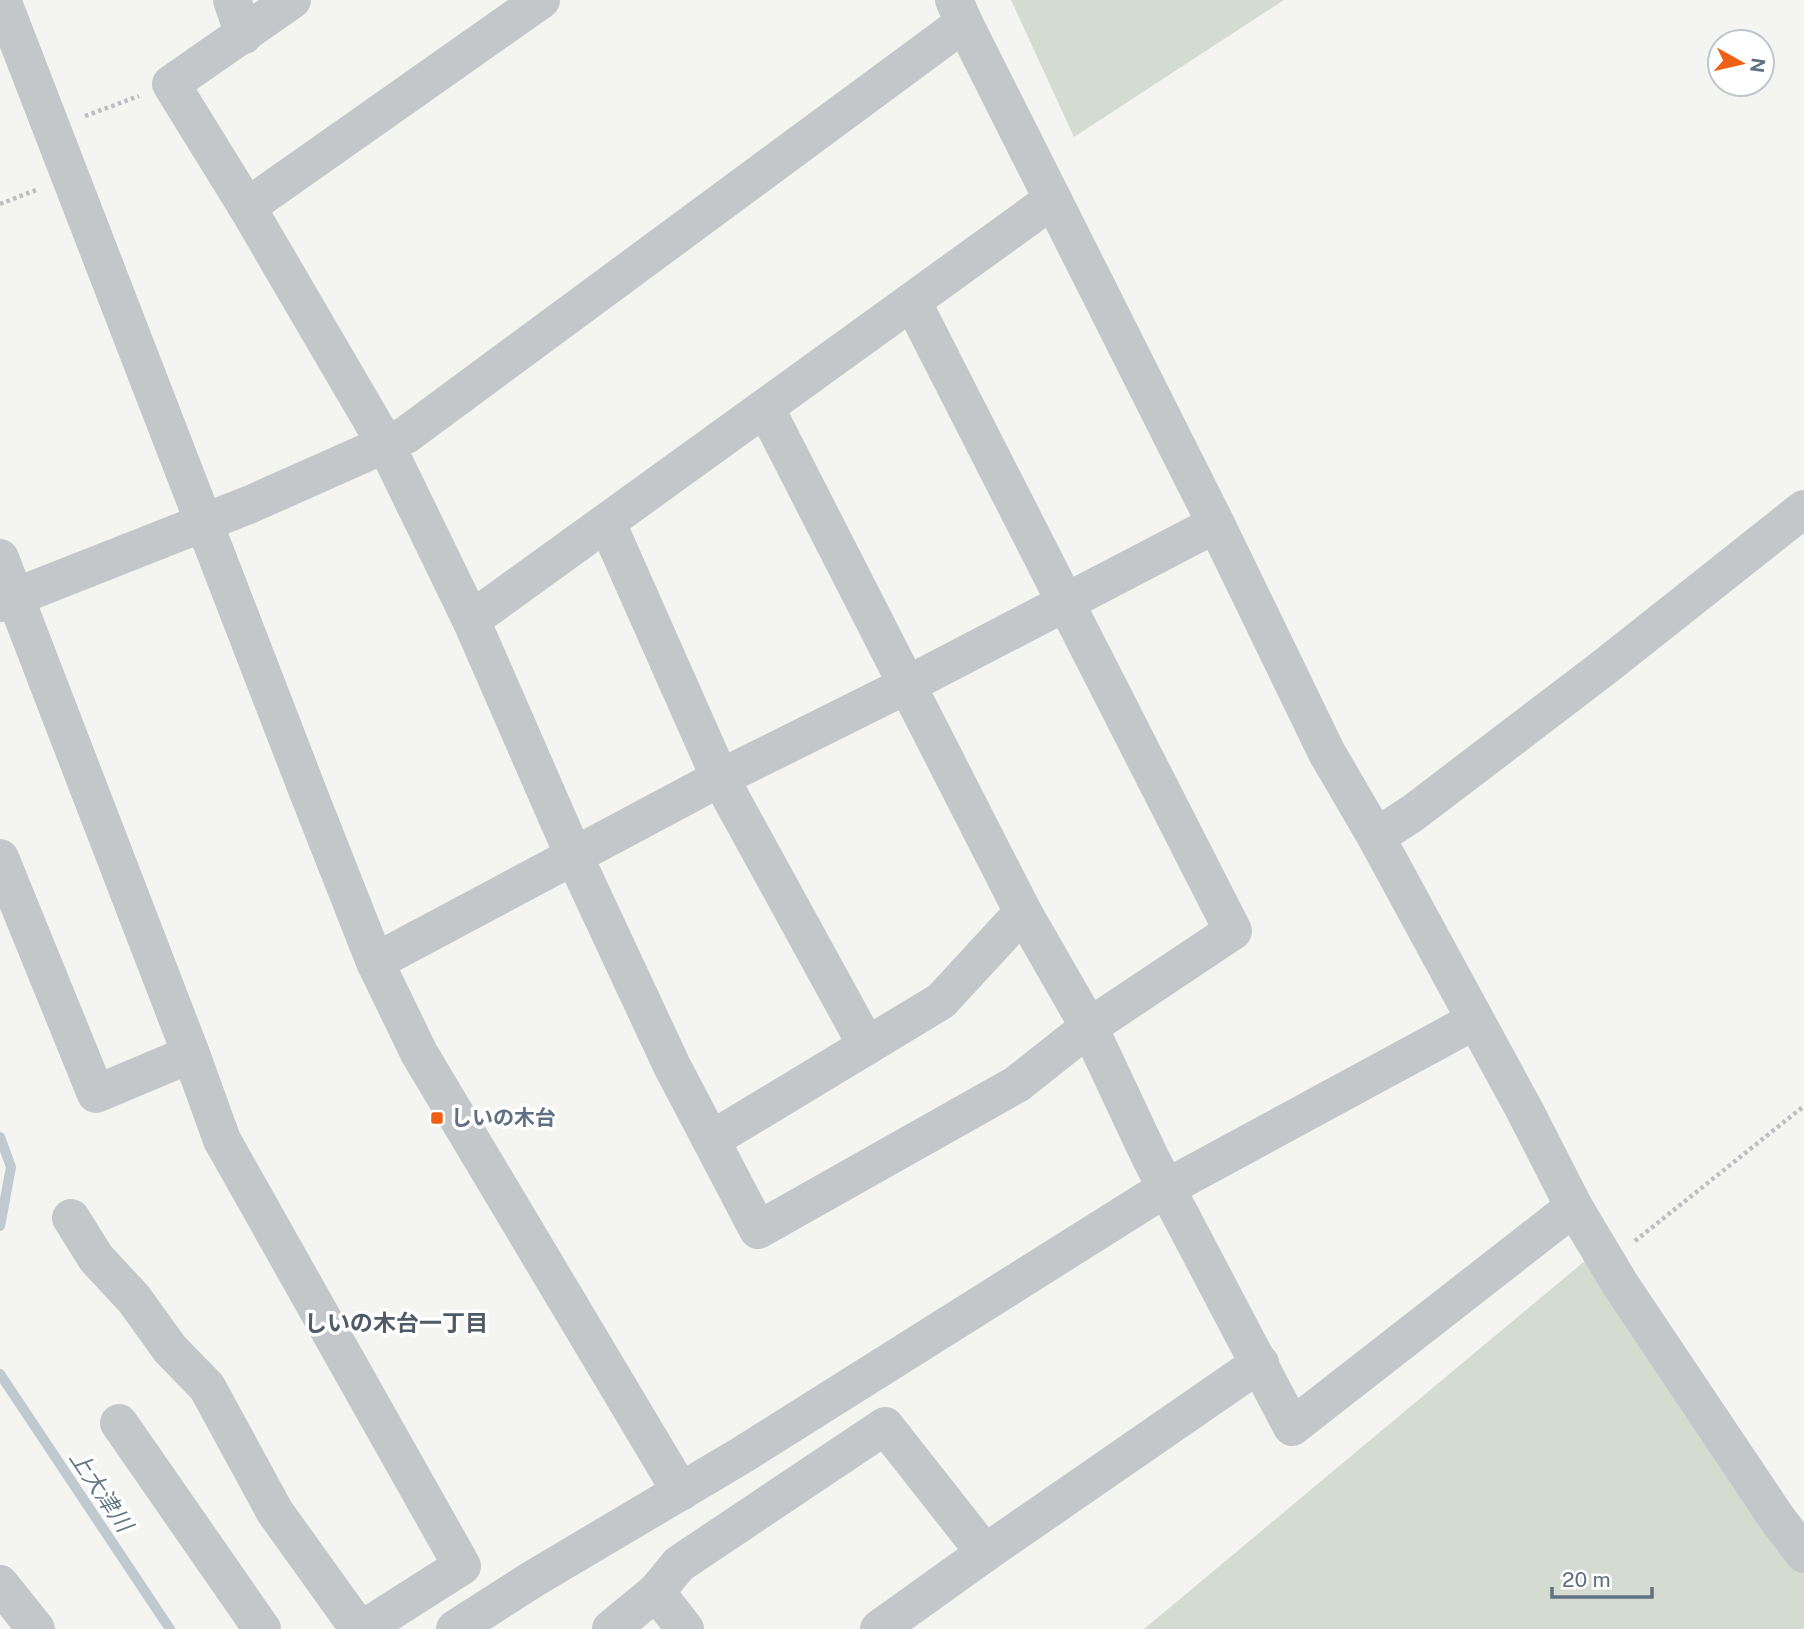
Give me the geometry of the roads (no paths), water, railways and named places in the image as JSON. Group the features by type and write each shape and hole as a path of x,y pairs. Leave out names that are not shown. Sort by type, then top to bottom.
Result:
{"street":[{"path":"2,0 375,962 419,1053 681,1492"},
{"path":"292,0 238,17 172,84 386,445 471,620 574,856 672,1066 758,1230 1017,1084 1089,1027 1234,931 919,316 910,305"},
{"path":"247,207 541,0"},
{"path":"7,600 153,545 406,435 959,12 1216,524 1327,753 1376,837 1574,1207 1620,1284 1804,1554"},
{"path":"471,620 1052,200"},
{"path":"766,409 1023,912 1089,1027 1166,1188 1292,1427 1574,1207"},
{"path":"1376,837 1413,813 1602,669 1804,509"},
{"path":"607,523 720,778 867,1046"},
{"path":"375,962 720,778 907,685 1216,524"},
{"path":"0,558 7,600 191,1054 222,1140 462,1566 510,1629"},
{"path":"0,858 96,1094 191,1054"},
{"path":"710,1140 941,1001 1023,912"},
{"path":"455,1629 533,1579 681,1492 1166,1188 1474,1021"},
{"path":"71,1218 96,1258 134,1299 170,1349 207,1387 275,1512 361,1629 462,1566"},
{"path":"879,1629 1260,1363"},
{"path":"119,1423 262,1629"},
{"path":"611,1629 656,1592 679,1564 885,1426 985,1553"},
{"path":"0,1584 36,1629"},
{"path":"656,1592 685,1629"}],"waterway":[{"name":"上大津川","path":"0,1137 11,1167 0,1226"},
{"name":"上大津川","path":"0,1374 170,1629"}],"place":[{"name":"しいの木台","path":"437,1118"}],"district":[{"name":"しいの木台一丁目","path":"396,1323"}]}
